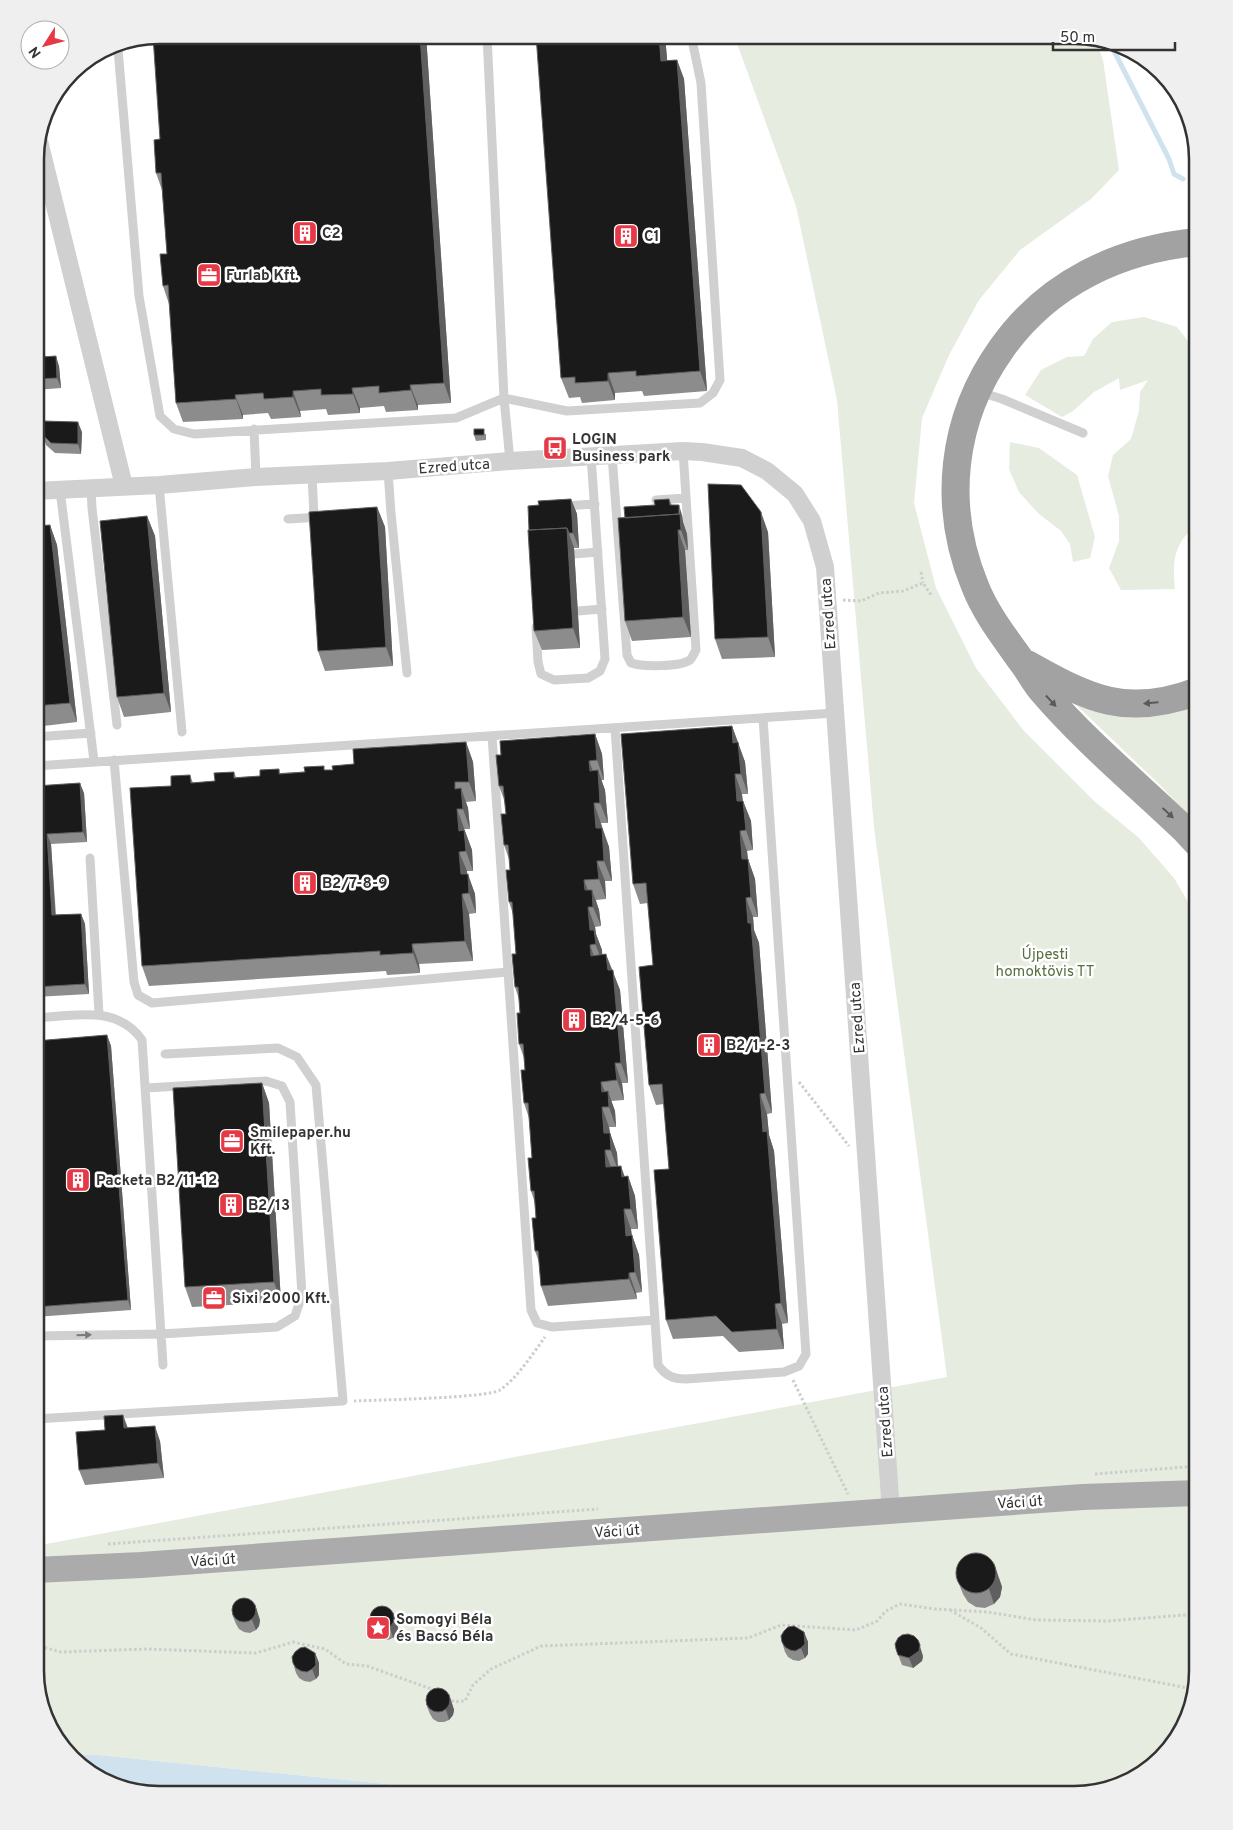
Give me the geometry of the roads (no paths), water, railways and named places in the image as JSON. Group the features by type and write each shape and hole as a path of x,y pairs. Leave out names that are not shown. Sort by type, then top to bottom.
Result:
{"highway":[{"path":"1189,243 1149,250 1106,263 1050,296 1029,315 990,364 966,415 955,479 956,514 962,548 975,587 997,628 1042,690 1076,727 1189,834"},
{"path":"1022,662 1091,697 1127,704 1154,703 1189,693"}],"main road":[{"name":"Váci út","path":"44,1570 151,1565 1083,1497 1189,1493"}],"street":[{"path":"44,162 124,486"},
{"name":"Ezred utca","path":"44,491 159,485 256,477 388,471 510,461 683,451 742,458 767,470 795,494 812,521 825,567 892,1512"}],"lane":[{"path":"487,44 504,398 510,461"},
{"path":"118,51 139,296 160,416 174,429 194,434 456,418 504,398 567,411 700,403 713,393 720,380 701,83 693,44"},
{"path":"977,391 1002,399 1083,434"},
{"path":"254,429 256,477"},
{"path":"612,455 626,655 630,663 639,666 683,663 692,658 696,650 683,451"},
{"path":"535,616 538,662 541,674 554,680 588,678 600,671 605,659 591,456"},
{"path":"388,471 386,514 407,673"},
{"path":"312,474 314,517"},
{"path":"159,485 182,732"},
{"path":"91,488 117,725"},
{"path":"60,490 94,761"},
{"path":"656,500 686,498"},
{"path":"555,507 595,504"},
{"path":"288,519 334,516"},
{"path":"54,530 64,530"},
{"path":"574,554 598,552"},
{"path":"578,611 602,610"},
{"path":"44,765 835,714"},
{"path":"615,728 658,1365 665,1375 676,1379 784,1372 799,1366 806,1354 763,718"},
{"path":"44,736 91,733"},
{"path":"492,736 531,1310 538,1323 552,1327 655,1320"},
{"path":"114,760 134,982 138,995 152,1002 508,972"},
{"path":"90,858 100,1014"},
{"path":"44,1017 100,1014 124,1021 134,1029 142,1040 163,1365"},
{"path":"44,1418 344,1401 316,1085 297,1057 278,1048 165,1054"},
{"path":"44,1336 161,1334 277,1327 295,1316 302,1295 290,1102 282,1086 266,1081 146,1088"}],"water":[{"path":"79,1755 98,1755 406,1786 151,1786 114,1778"}],"waterway":[{"path":"1114,51 1169,159 1174,174 1183,179"}],"place":[{"name":"C2","path":"305,233"},
{"name":"C1","path":"626,236"},
{"name":"Furlab Kft.","path":"209,275"},
{"name":"LOGIN Business park","path":"555,448"},
{"name":"B2/7-8-9","path":"305,883"},
{"name":"B2/4-5-6","path":"574,1020"},
{"name":"B2/1-2-3","path":"709,1045"},
{"name":"Smilepaper.hu Kft.","path":"232,1141"},
{"name":"Packeta B2/11-12","path":"78,1180"},
{"name":"B2/13","path":"231,1205"},
{"name":"Sixi 2000 Kft.","path":"214,1298"},
{"name":"Somogyi Béla és Bacsó Béla","path":"378,1628"}],"park label":[{"name":"Újpesti homoktövis TT","path":"1045,962"}]}
